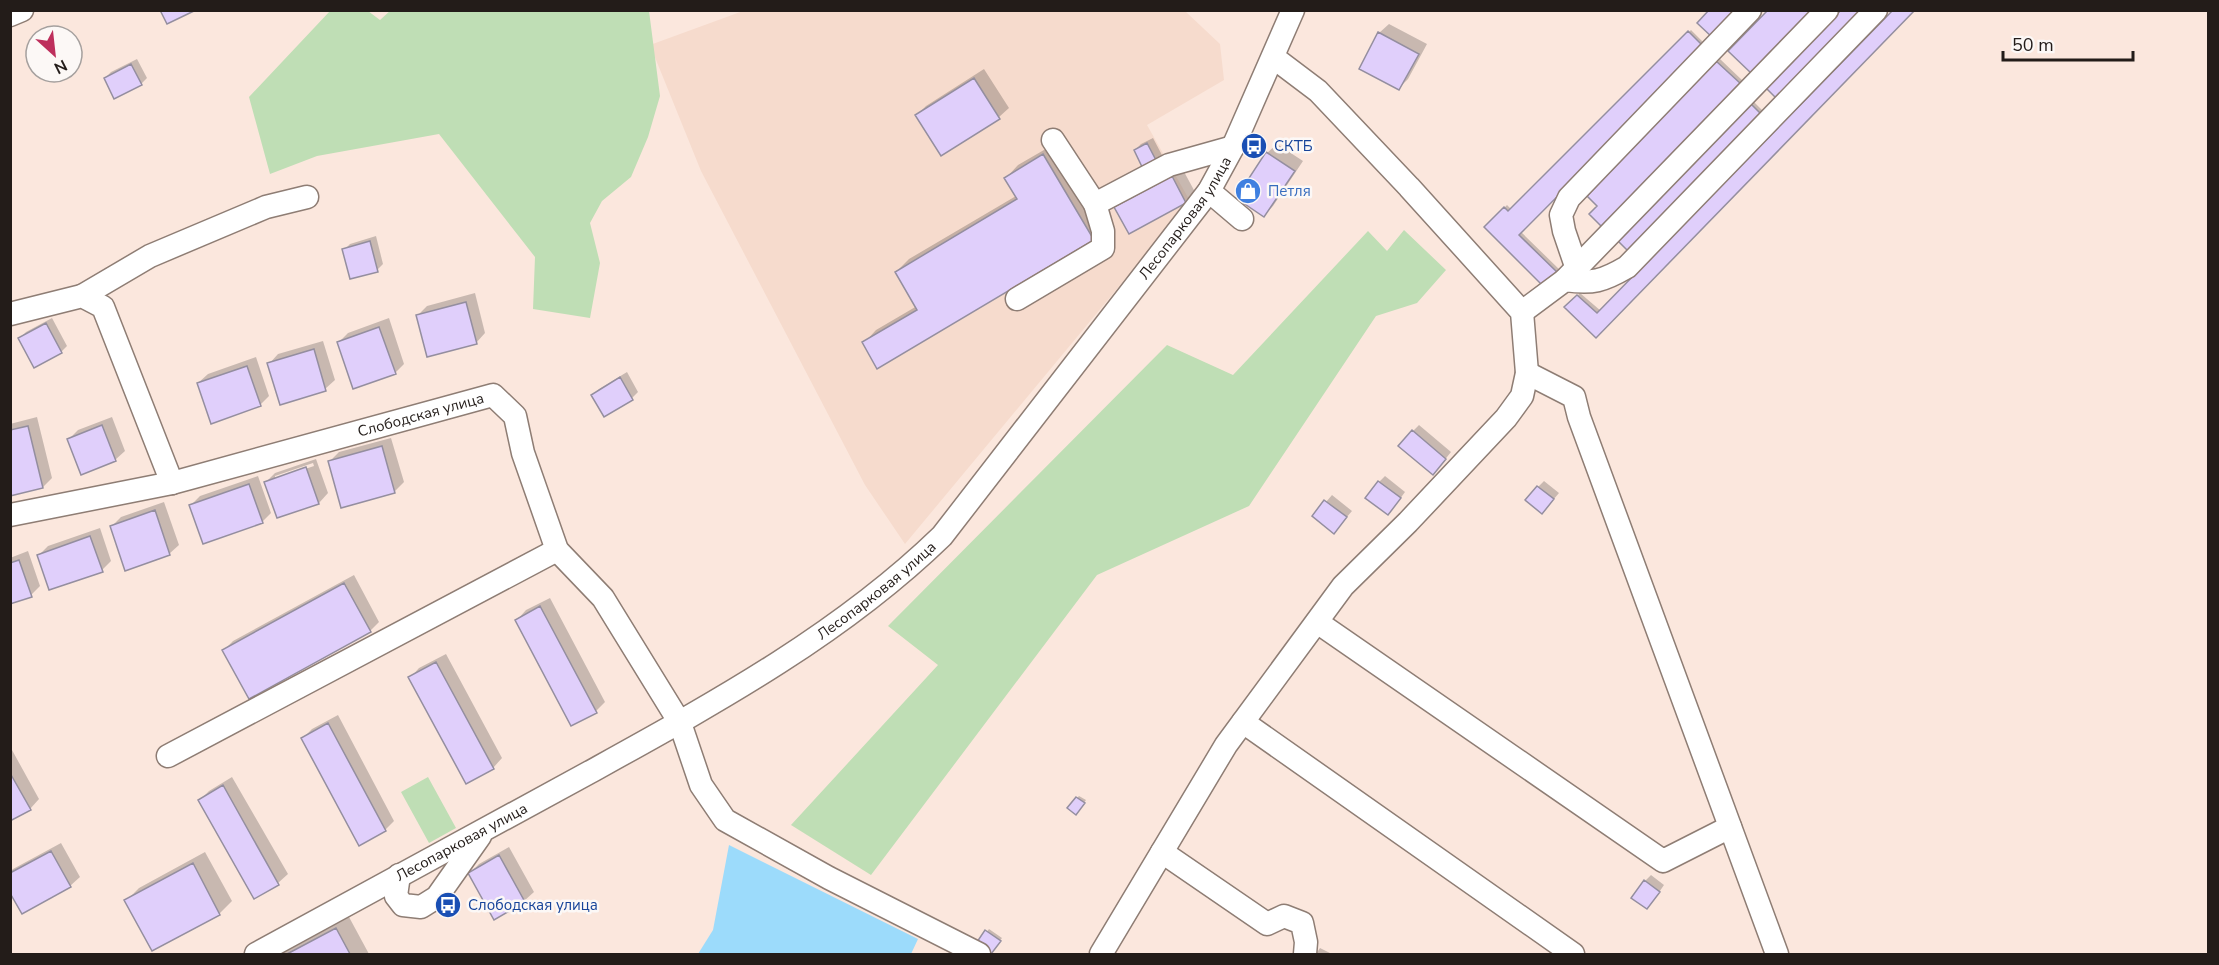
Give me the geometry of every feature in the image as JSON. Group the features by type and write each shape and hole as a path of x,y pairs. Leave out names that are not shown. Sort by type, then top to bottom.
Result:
{"street":[{"path":"10,15 22,10"},
{"name":"Лесопарковая улица","path":"256,954 680,723 823,634 914,564 942,536 1209,191 1233,147 1293,10"},
{"path":"1571,275 1562,215 1569,198 1750,10"},
{"path":"1522,312 1571,275 1827,10"},
{"path":"1571,275 1587,283 1608,278 1627,267 1876,10"},
{"path":"1101,954 1226,745 1343,586 1408,522 1506,418 1522,396 1527,373 1522,312 1318,91 1273,57"},
{"path":"1017,299 1103,248 1103,231 1095,204 1053,140"},
{"path":"1095,204 1169,165 1233,147"},
{"path":"1209,191 1242,219"},
{"path":"10,314 82,296 150,256 266,207 307,197"},
{"path":"82,296 103,307 172,483"},
{"path":"1527,373 1574,396 1579,417 1777,954"},
{"name":"Слободская улица","path":"10,515 172,483 493,395 515,416 523,453 557,550 603,598 680,723 701,785 725,820 829,878 979,954"},
{"path":"168,756 557,550"},
{"path":"1317,622 1663,861 1730,827"},
{"path":"1243,722 1572,954"},
{"path":"399,875 396,896 403,905 421,907 437,897 485,830"},
{"path":"1162,852 1267,924 1284,916 1302,924 1306,942 1305,954"}],"shaded area":[{"path":"743,11 1185,11 1220,44 1224,80 1147,125 1190,201 905,544 865,485 701,171 650,45"}],"green space":[{"path":"391,10 649,11 660,96 648,137 631,177 602,201 590,223 600,263 590,318 533,309 535,257 439,134 317,156 270,174 249,97 330,11 368,11 380,20"},
{"path":"1404,230 1446,270 1417,303 1376,316 1249,506 1097,575 871,875 791,825 938,665 888,626 1167,345 1233,375 1368,231 1387,251"},
{"path":"428,777 456,828 429,843 401,792"}],"water":[{"path":"729,845 918,939 911,954 698,954 713,930"}],"building":[{"path":"160,10 196,10 167,24"},
{"path":"1709,10 1740,10 1713,38 1697,23"},
{"path":"1768,10 1813,10 1752,74 1728,51"},
{"path":"1841,10 1866,10 1778,100 1765,87"},
{"path":"1893,10 1915,10 1596,338 1564,307 1577,295 1597,313"},
{"path":"1688,31 1705,48 1519,235 1560,275 1546,289 1484,227 1504,207 1508,211"},
{"path":"1378,32 1419,54 1399,90 1359,69"},
{"path":"1716,61 1741,84 1603,228 1589,214 1597,206 1587,196"},
{"path":"131,64 142,85 114,99 104,78"},
{"path":"974,78 1000,119 941,156 915,115"},
{"path":"1750,103 1764,117 1630,253 1616,239"},
{"path":"1147,143 1158,164 1144,171 1134,150"},
{"path":"1266,152 1295,171 1264,217 1236,198"},
{"path":"1043,154 1094,240 877,369 862,342 917,310 895,272 1017,199 1004,178"},
{"path":"1172,176 1186,203 1129,234 1114,207"},
{"path":"370,241 378,272 350,279 342,249"},
{"path":"466,302 477,344 427,357 416,315"},
{"path":"46,323 62,353 34,368 18,338"},
{"path":"379,327 396,374 353,389 337,342"},
{"path":"314,349 326,391 280,405 267,363"},
{"path":"247,366 261,406 211,424 197,383"},
{"path":"620,377 633,400 604,417 591,395"},
{"path":"102,425 116,461 81,475 67,439"},
{"path":"28,426 43,488 10,496 10,430"},
{"path":"1412,430 1446,459 1433,475 1398,446"},
{"path":"382,446 395,493 341,508 328,461"},
{"path":"306,467 319,504 277,518 264,482"},
{"path":"1378,481 1401,498 1388,515 1365,498"},
{"path":"249,484 263,523 203,544 189,505"},
{"path":"1537,486 1554,499 1542,514 1525,500"},
{"path":"1324,500 1347,517 1334,534 1312,516"},
{"path":"155,510 170,555 125,571 110,526"},
{"path":"90,536 103,572 49,590 37,555"},
{"path":"19,560 32,597 10,604 10,563"},
{"path":"344,583 371,632 249,699 222,650"},
{"path":"540,606 597,713 571,726 515,620"},
{"path":"436,662 494,769 466,784 408,677"},
{"path":"328,723 386,831 359,846 301,738"},
{"path":"10,773 31,810 10,821"},
{"path":"223,785 279,885 254,899 198,800"},
{"path":"1076,797 1085,803 1076,815 1067,808"},
{"path":"51,851 71,887 22,914 10,893 10,873"},
{"path":"499,855 525,902 494,920 468,873"},
{"path":"193,863 220,915 152,951 124,900"},
{"path":"1644,880 1660,892 1647,909 1631,898"},
{"path":"336,928 350,954 287,954"},
{"path":"985,930 1001,941 991,954 975,945"}],"place":[{"name":"СКТБ","path":"1254,146"},
{"name":"Петля","path":"1248,191"},
{"name":"Слободская улица","path":"448,905"}]}
